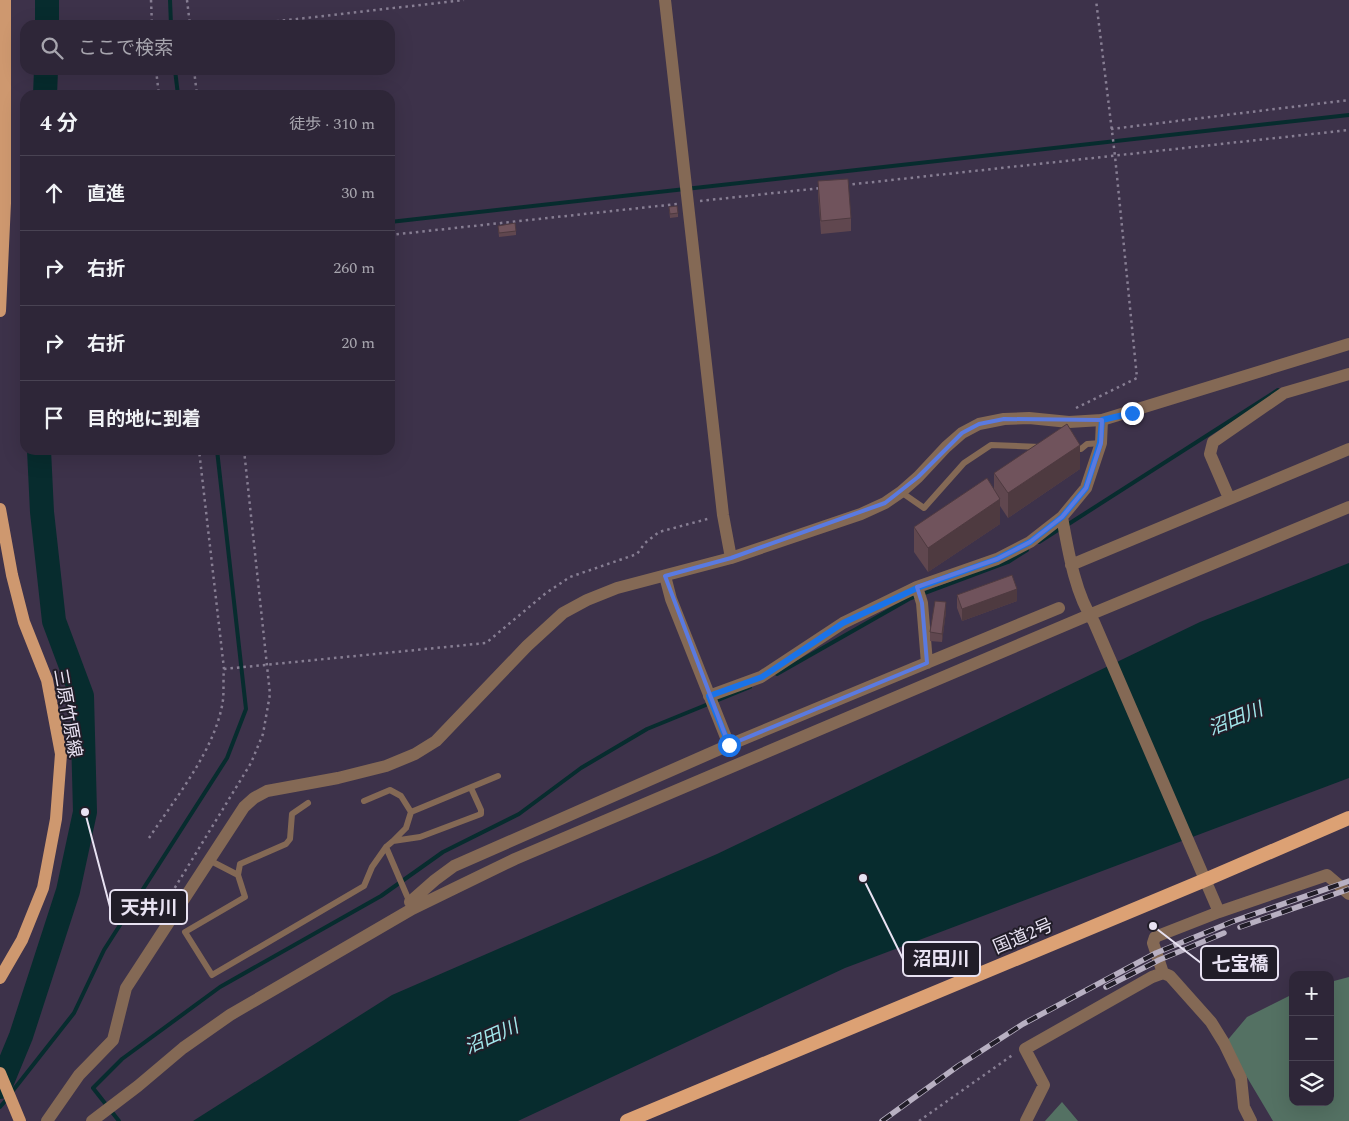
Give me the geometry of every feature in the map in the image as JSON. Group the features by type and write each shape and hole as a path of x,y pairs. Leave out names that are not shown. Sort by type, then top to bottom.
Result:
{"highway":[{"name":"国道2号","path":"627,1121 1349,818"}],"main road":[{"path":"0,310 3,5"},
{"name":"三原竹原線","path":"0,509 12,575 24,622 47,680 61,754 56,819 43,888 22,940 0,978"},
{"path":"0,1073 20,1121"}],"street":[{"path":"665,0 723,515 731,558"},
{"path":"47,1121 79,1075 113,1040 126,988 244,807 254,798 267,791 338,778 386,766 414,754 436,741 527,646 563,613 587,600 617,588 731,558 885,504 918,477 951,442 962,433 980,424 1004,418 1029,418 1069,422 1102,420 1349,344"},
{"path":"1229,498 1210,454 1213,442 1284,393 1349,374"},
{"path":"709,696 762,677 843,623 917,588 997,559 1030,542 1062,517 1086,488 1100,443 1102,420"},
{"path":"1070,565 1349,449"},
{"path":"92,1121 183,1048 230,1015 411,906 515,859 1092,618 1349,507"},
{"path":"1062,517 1070,565 1219,912"},
{"path":"665,576 671,599 729,745"},
{"path":"917,588 922,603 927,663"},
{"path":"411,906 435,880 454,866 729,745 1059,608"},
{"path":"1251,1121 1244,1107 1241,1078 1224,1043 1211,1022 1170,976 1163,972 1153,943 1155,937 1219,912 1326,875 1349,894"},
{"path":"1026,1121 1044,1085 1025,1049 1163,972"}],"lane":[{"path":"1063,448 1081,449 1087,444 1100,443"},
{"path":"901,492 924,508 964,463 991,445 1045,447"},
{"path":"411,812 498,776"},
{"path":"393,841 420,837 481,814 471,788"},
{"path":"308,803 292,814 290,839 286,844 240,864 238,875 245,897 185,932 212,975 364,886 372,867 386,847 406,828 411,812 402,796 390,790 364,801"},
{"path":"386,847 411,906"},
{"path":"209,860 238,875"}],"path":[{"path":"151,0 152,20"},
{"path":"187,0 189,20"},
{"path":"288,20 464,0"},
{"path":"1069,422 1073,410 1137,378 1115,156 1096,0"},
{"path":"157,75 158,90"},
{"path":"195,75 196,90"},
{"path":"1111,129 1349,100"},
{"path":"842,186 1349,130"},
{"path":"395,234 823,188"},
{"path":"149,838 208,748 223,699 224,669 200,455"},
{"path":"165,903 251,763 263,734 270,694 245,455"},
{"path":"224,669 486,643 546,593 570,578 637,554 659,532 723,515"},
{"path":"919,1121 1016,1052 1025,1049"}],"highlighted area":[{"path":"1004,419 1102,420 1101,443 1086,488 1062,517 1030,542 997,559 917,587 922,603 927,663 729,745 665,576 731,558 885,503 918,477 962,433 979,424"}],"shaded area":[{"path":"1349,977 1349,1121 1273,1121 1226,1042 1247,1017 1289,996 1289,1106 1334,1106 1334,981"},
{"path":"1062,1102 1078,1121 1045,1121"}],"water":[{"path":"1349,563 1349,778 845,968 518,1121 193,1121 392,995 717,854 1200,622"}],"building":[{"path":"848,179 851,218 821,221 818,181"},
{"path":"677,206 678,213 670,214 669,207"},
{"path":"515,223 516,231 499,233 498,226"},
{"path":"1067,424 1080,445 1008,493 994,473"},
{"path":"987,478 1000,499 928,548 914,527"},
{"path":"1012,575 1017,589 962,609 957,595"},
{"path":"935,601 946,602 942,634 930,632"}],"waterway":[{"path":"47,0 47,20"},
{"path":"170,0 171,20"},
{"path":"45,90 46,75"},
{"path":"176,75 177,90"},
{"path":"395,221 1349,115"},
{"path":"1067,525 1278,390"},
{"path":"0,1087 21,1036 68,891 85,812 82,696 54,621 42,512 39,455"},
{"path":"11,1093 74,1013 104,950 227,758 246,709 218,455"},
{"path":"1039,542 1061,528"},
{"path":"777,674 909,599 1008,562 1027,550"},
{"path":"119,1121 93,1088 122,1059 220,987 381,896 443,852 519,814 581,768 647,729 750,687"},
{"path":"0,1107 7,1099"}],"railway":[{"path":"882,1121 958,1066 1023,1024 1156,953 1234,921 1349,881"},
{"path":"1240,927 1349,889"},
{"path":"1106,987 1159,960 1224,933"}],"place":[{"name":"天井川","path":"85,812"},
{"name":"沼田川","path":"863,878"},
{"name":"七宝橋","path":"1153,926"}],"route":[{"path":"729,745 709,696 762,677 843,623 917,588 997,559 1030,542 1062,517 1086,488 1100,443 1102,420 1132,413"}]}
